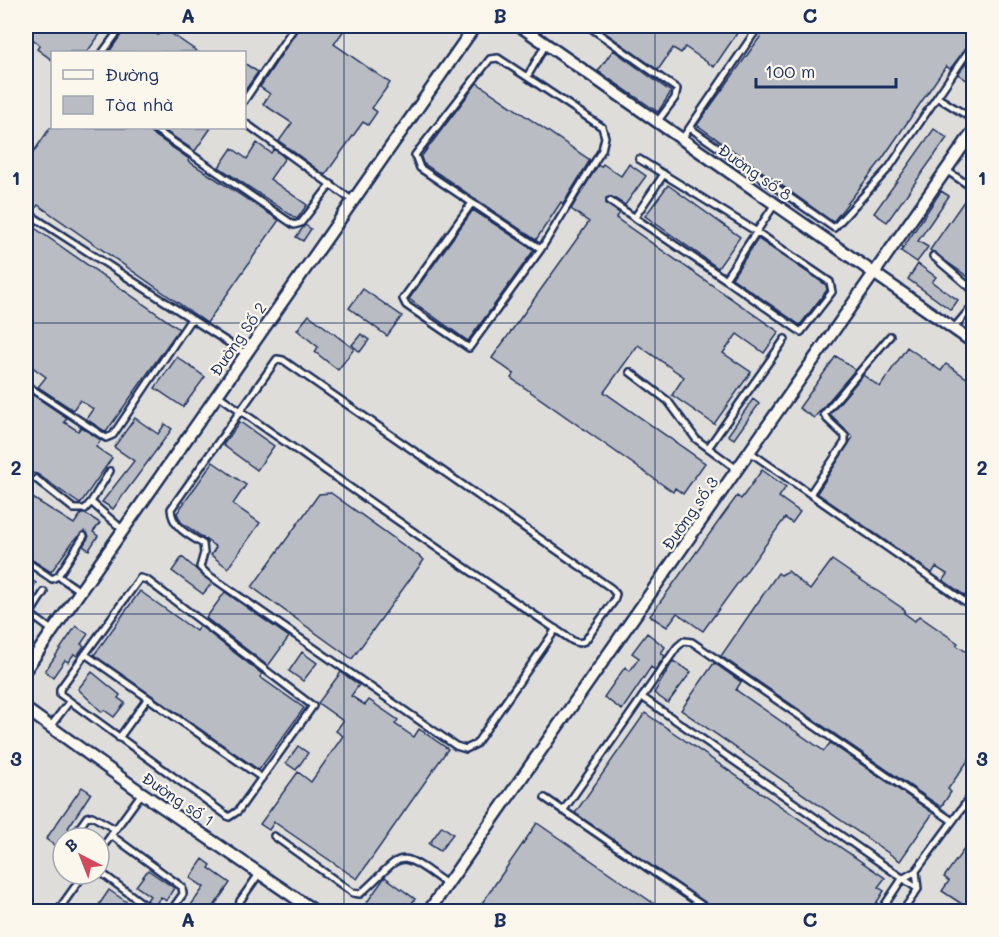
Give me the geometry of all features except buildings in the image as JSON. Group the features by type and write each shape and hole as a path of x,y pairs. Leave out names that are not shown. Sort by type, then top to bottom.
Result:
{"street":[{"name":"Đường Số 2","path":"26,669 475,26"},
{"name":"Đường số 8","path":"520,26 974,343"},
{"name":"Đường số 3","path":"428,912 974,130"},
{"name":"Đường số 1","path":"26,709 142,793 316,912"}],"lane":[{"path":"104,51 122,26"},
{"path":"246,98 295,26"},
{"path":"588,26 677,89 675,98 657,122"},
{"path":"682,139 759,26"},
{"path":"690,128 830,228 834,228 889,168 974,43"},
{"path":"527,77 546,44"},
{"path":"472,203 404,298 406,305 466,347 472,346 541,249 593,167 605,137 602,127 498,58 490,59 415,155 420,168 541,249"},
{"path":"937,97 974,120"},
{"path":"246,123 353,201"},
{"path":"154,129 294,225 301,223 331,184"},
{"path":"610,201 801,332 827,300 832,292 830,282 757,232 639,159"},
{"path":"946,170 974,189"},
{"path":"635,218 664,174"},
{"path":"725,279 775,204"},
{"path":"26,212 246,354"},
{"path":"933,256 974,291"},
{"path":"953,329 974,304"},
{"path":"26,385 106,438 113,435 191,319"},
{"path":"810,494 845,442 845,436 824,414 890,336"},
{"path":"708,448 786,339"},
{"path":"217,394 241,411 556,629 573,641 579,643 585,640 614,601 616,594 611,588 478,494 283,360 277,359 270,366 241,411 171,509 171,517 177,526 203,544 204,553 200,567 207,574 456,746 466,749 476,744 556,629"},
{"path":"630,372 668,401 684,427 738,470"},
{"path":"750,452 974,608"},
{"path":"36,479 74,509 85,509 110,471"},
{"path":"91,502 123,530"},
{"path":"26,561 52,579 58,576 84,536"},
{"path":"58,576 80,591"},
{"path":"140,578 147,580 313,705 238,811 229,817 60,694 60,689 85,654 132,585 140,578"},
{"path":"44,592 28,613 53,631"},
{"path":"563,811 677,646 684,641 692,642 951,820"},
{"path":"85,654 262,778"},
{"path":"642,697 918,889"},
{"path":"119,738 148,698"},
{"path":"50,727 69,702"},
{"path":"880,912 902,879 916,871 951,820 974,792"},
{"path":"142,793 111,836 182,887 183,894 170,912"},
{"path":"544,798 712,912"},
{"path":"81,826 87,817 92,816 110,826"},
{"path":"111,827 115,829"},
{"path":"274,836 352,893 360,894 388,864 400,858 413,860 448,885"},
{"path":"902,912 918,889 916,871"},
{"path":"238,912 240,901 260,873"},
{"path":"111,880 154,912"},
{"path":"57,912 75,886"}],"shaded area":[{"path":"26,26 973,26 973,911 26,911"}]}
